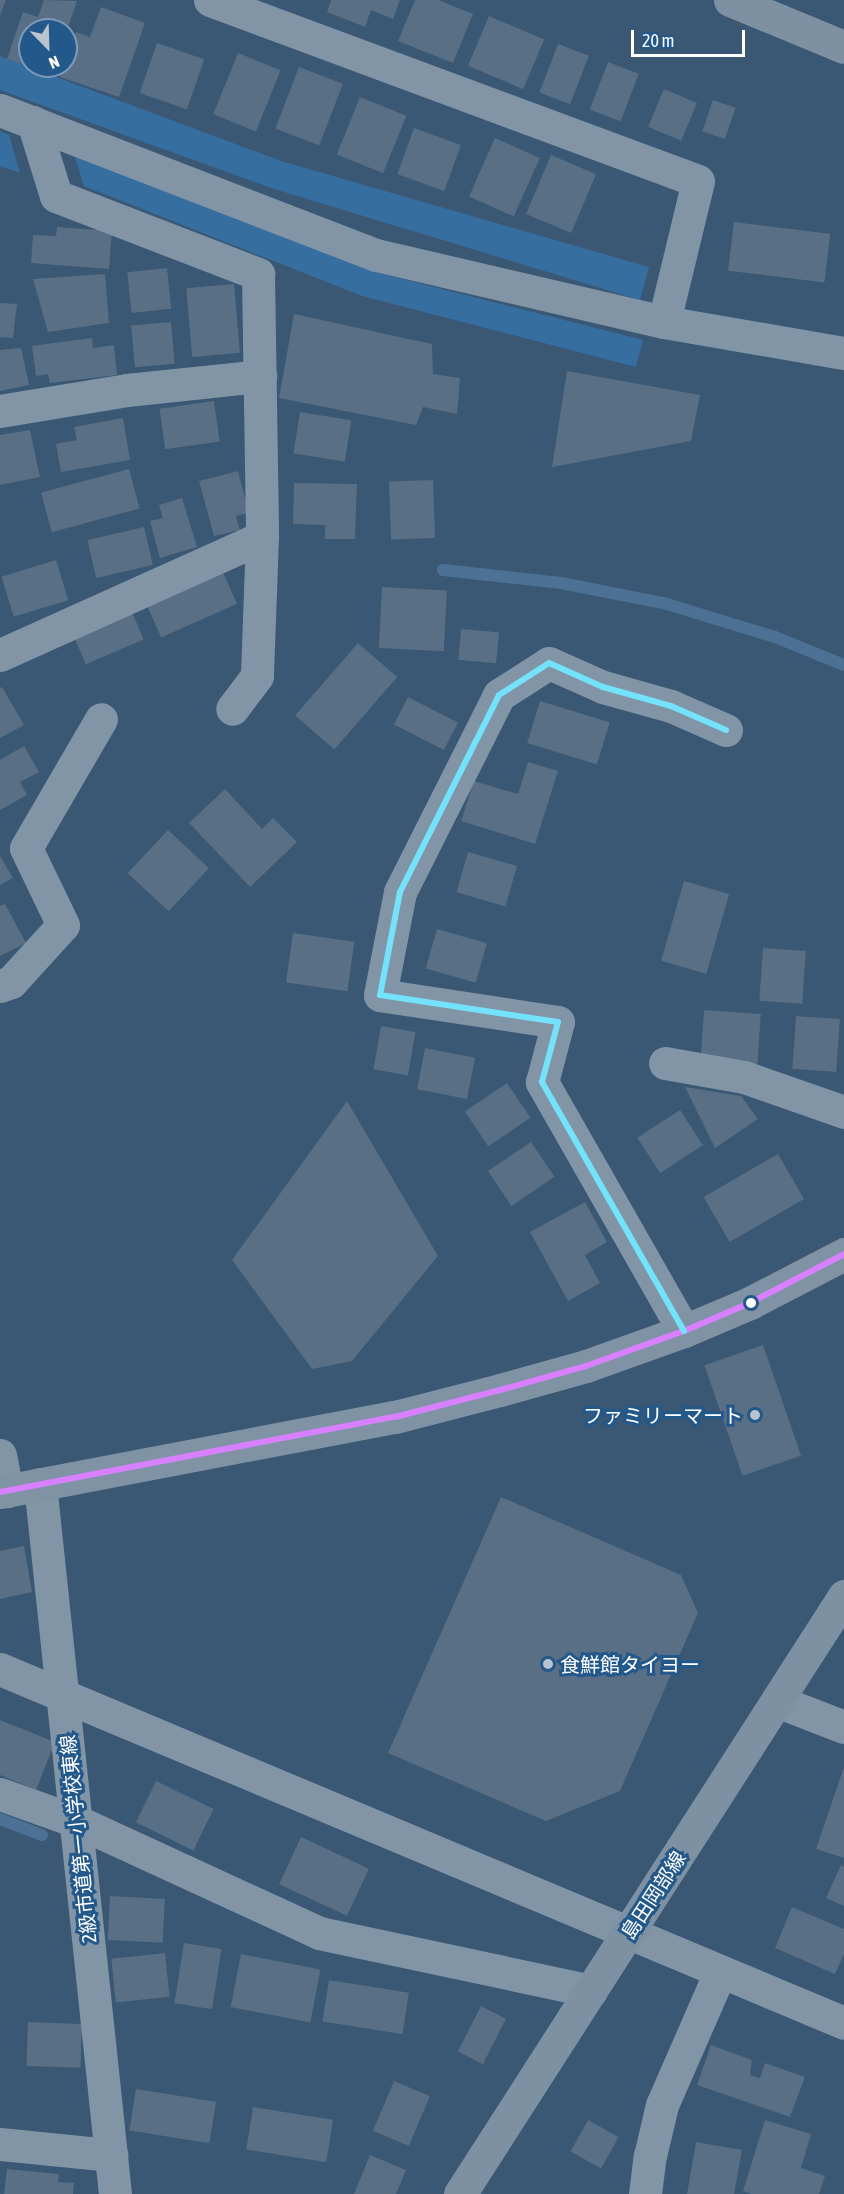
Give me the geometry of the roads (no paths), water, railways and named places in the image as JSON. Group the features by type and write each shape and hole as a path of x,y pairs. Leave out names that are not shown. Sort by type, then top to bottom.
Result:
{"main road":[{"path":"730,0 844,47"},
{"path":"4,1491 395,1417 586,1366 684,1331 759,1299 844,1254"},
{"name":"島田岡部線","path":"460,2194 844,1596"}],"street":[{"path":"210,0 698,181 664,322"},
{"path":"0,110 376,255 664,322 844,353"},
{"path":"33,122 56,196 258,274 262,537 257,676 232,709"},
{"path":"0,411 127,390 260,376"},
{"path":"0,655 262,537"},
{"path":"684,1331 542,1082 558,1022 380,995 400,892 499,695 549,663 603,687 671,706 726,730"},
{"path":"0,986 11,982 63,925 26,848 101,719"},
{"path":"665,1064 744,1077 844,1112"},
{"path":"0,1455 4,1491"},
{"name":"2級市道第一小学校東線","path":"40,1484 116,2194"},
{"path":"0,1669 844,2023"},
{"path":"777,1701 844,1727"},
{"path":"0,1794 76,1821 319,1933 591,1991"},
{"path":"645,2194 650,2156 662,2105 720,1972"},
{"path":"0,2144 111,2155"}],"waterway":[{"path":"443,570 561,583 667,604 775,637 844,665"},
{"path":"0,1819 42,1835"}],"place":[{"name":"ファミリーマート","path":"755,1415"},
{"name":"食鮮館タイヨー","path":"548,1664"}]}
